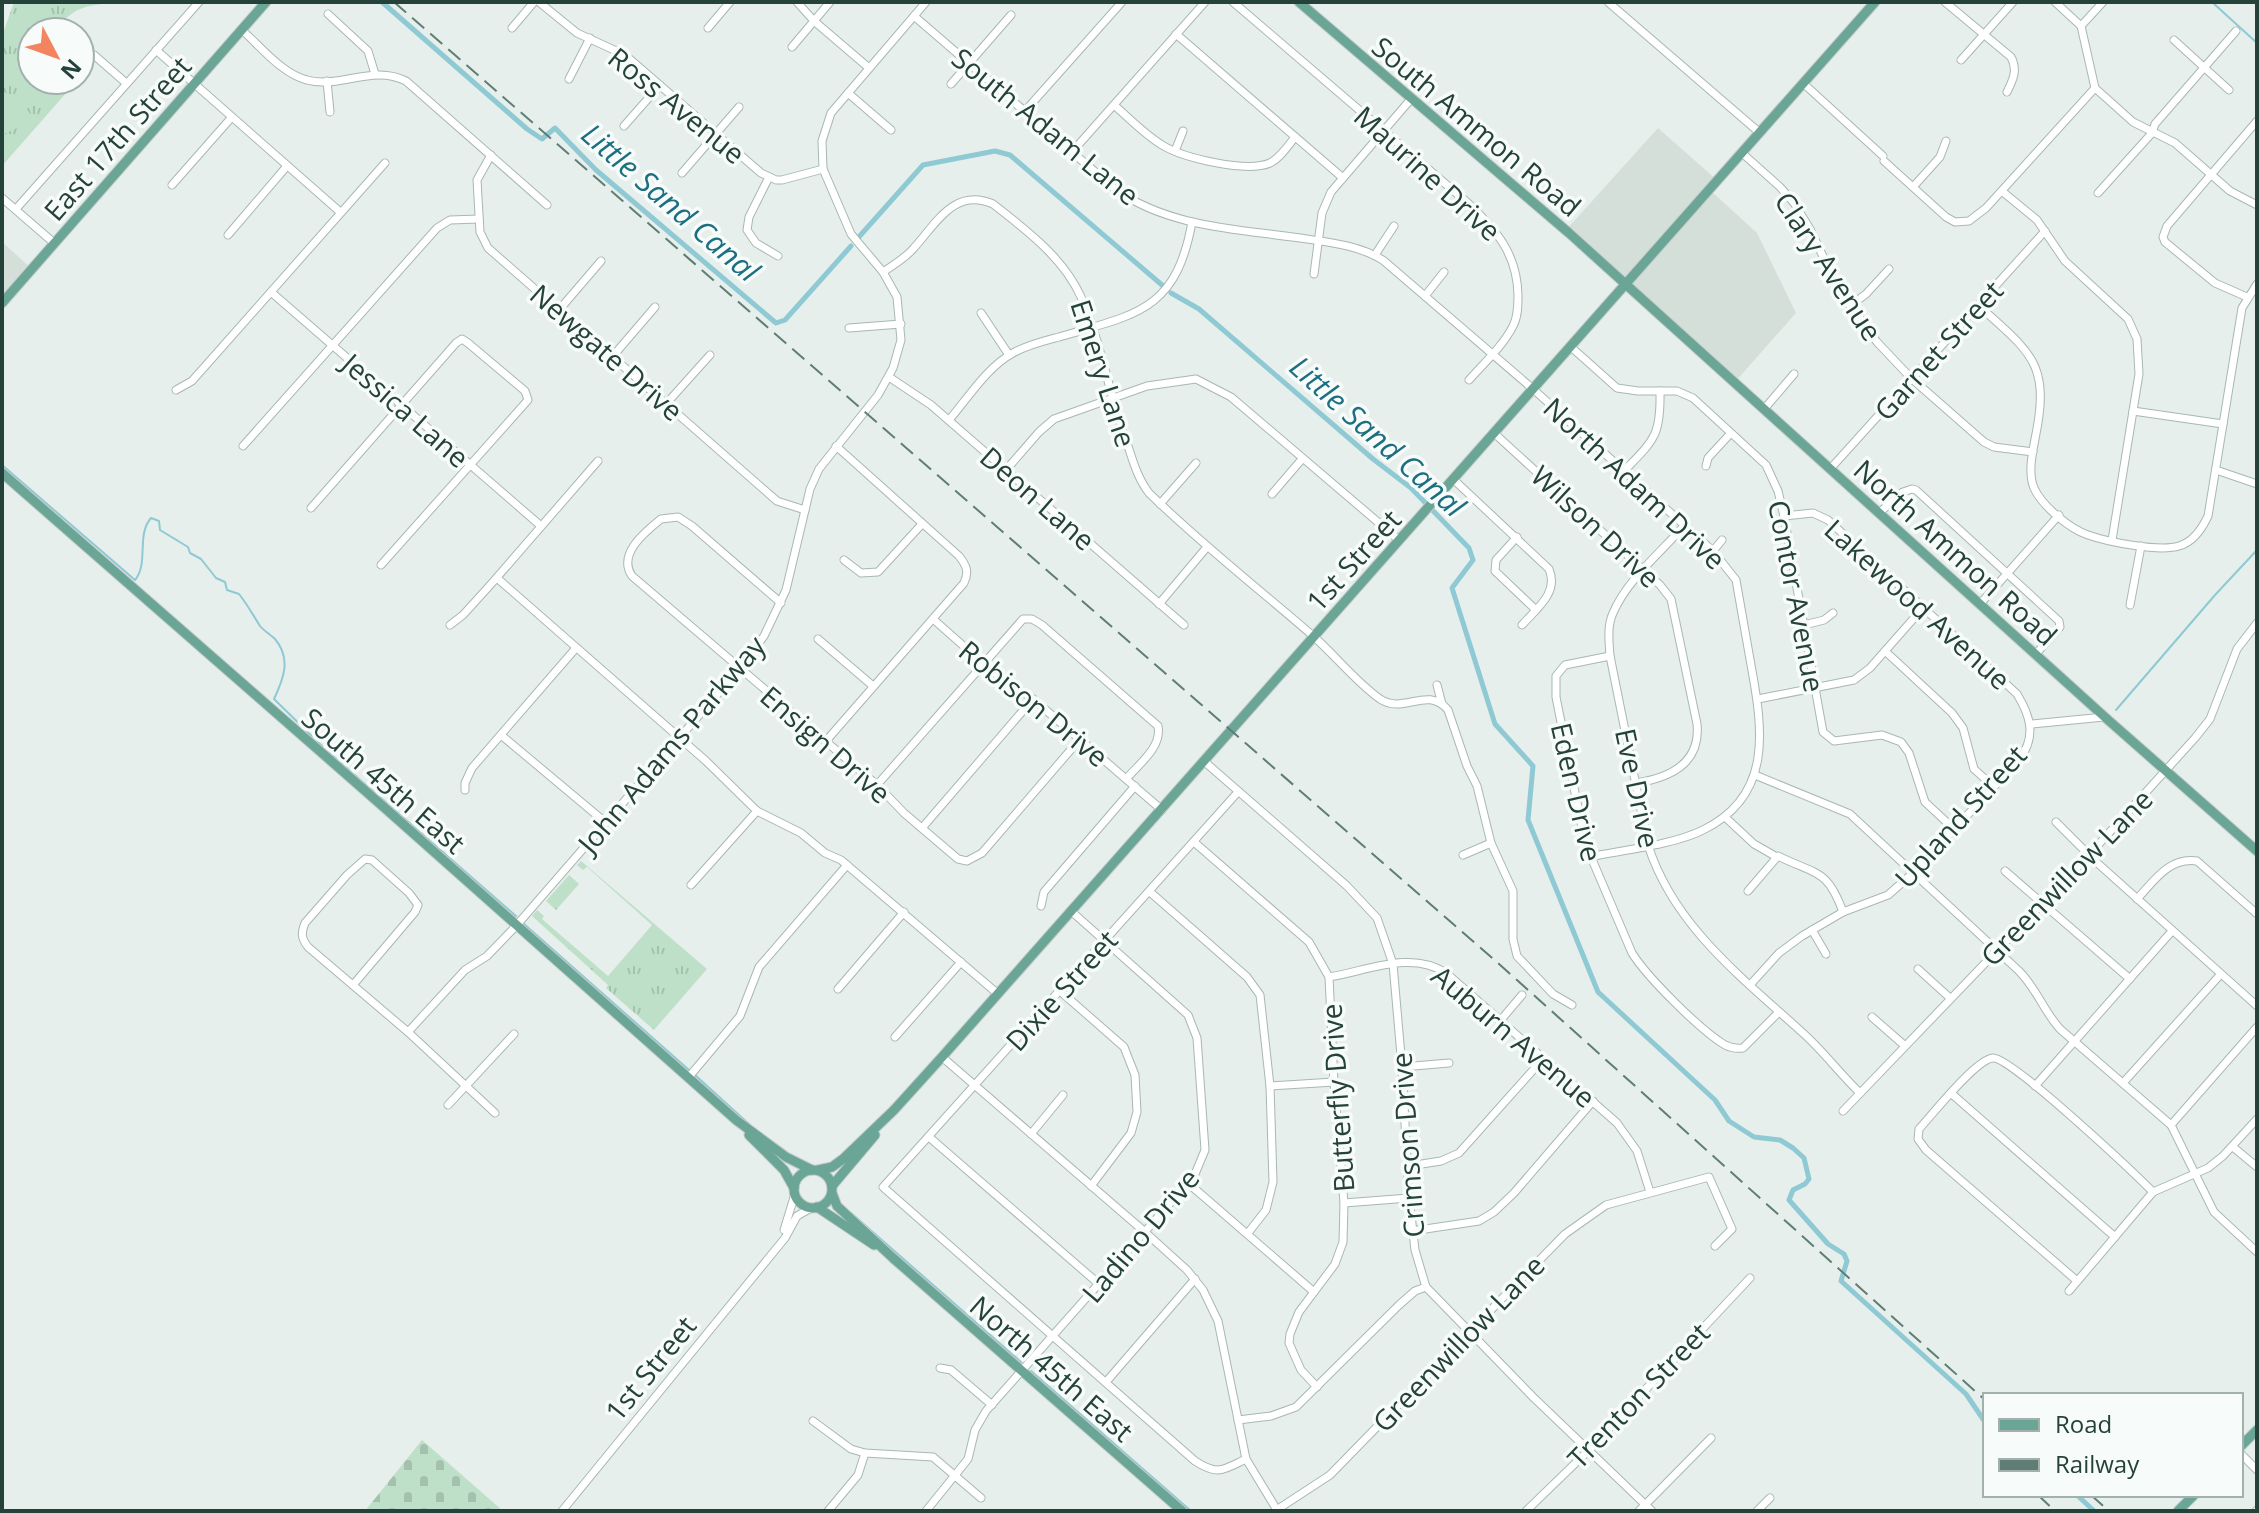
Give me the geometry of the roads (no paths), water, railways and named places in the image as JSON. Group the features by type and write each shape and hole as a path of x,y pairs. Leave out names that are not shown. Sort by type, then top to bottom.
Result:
{"main road":[{"name":"East 17th Street","path":"2,303 266,2"},
{"name":"South Ammon Road","path":"1299,2 1626,284"},
{"name":"1st Street","path":"894,1110 1871,6"},
{"name":"North Ammon Road","path":"1626,284 2035,655 2257,851"},
{"name":"South 45th East","path":"2,473 736,1120 786,1157 815,1170"},
{"path":"894,1110 860,1156 838,1176 828,1201 814,1207 800,1203 794,1191 800,1175 836,1165 894,1110"},
{"name":"South 45th East","path":"736,1120 784,1170 794,1191"},
{"path":"815,1170 828,1177 832,1190"},
{"name":"North 45th East","path":"832,1190 837,1206 893,1258 1182,1511"},
{"name":"North 45th East","path":"814,1207 893,1258"}],"street":[{"path":"512,28 536,2"},
{"name":"Ross Avenue","path":"536,2 567,26 616,49 769,177 782,180 823,169"},
{"path":"708,28 730,2"},
{"path":"797,2 814,21 869,68"},
{"path":"792,47 830,2"},
{"name":"John Adams Parkway","path":"408,1032 465,970 487,956 516,926 740,668 764,636 781,603 792,572 810,489 819,469 889,377 898,351 901,324 897,297 883,272 851,234 823,169 825,126 831,113 926,2"},
{"path":"1025,111 1122,2"},
{"path":"1072,152 1205,2"},
{"name":"Maurine Drive","path":"1233,2 1469,204 1506,244 1518,286 1516,319 1493,353 1469,380"},
{"path":"1608,2 1760,133"},
{"path":"1859,2 1871,6"},
{"path":"1945,2 2013,61 2014,75 2007,92"},
{"path":"1961,60 2013,2"},
{"path":"2055,2 2081,26 2095,88 2133,122 2175,143 2238,197 2257,205"},
{"path":"2081,26 2103,2"},
{"path":"16,209 194,4"},
{"path":"328,14 368,51 375,74"},
{"path":"951,84 1011,15"},
{"name":"South Adam Lane","path":"914,16 1132,202 1156,213 1192,222 1318,240 1375,255 1533,389"},
{"path":"242,30 292,73 305,80 327,81 375,74 406,81 547,205"},
{"path":"2098,193 2152,133 2155,124 2203,66 2236,31"},
{"path":"1176,34 1343,178"},
{"path":"569,79 590,38"},
{"path":"2174,40 2229,90"},
{"path":"156,50 339,211"},
{"path":"96,57 126,83"},
{"path":"327,81 330,112"},
{"path":"1804,84 1951,220 1969,221 2003,192 2095,88"},
{"path":"624,126 660,85"},
{"path":"848,93 891,130"},
{"path":"1314,274 1322,213 1331,192 1411,99"},
{"path":"1114,105 1147,134 1175,151 1234,164 1259,166 1275,160 1295,137"},
{"path":"682,173 739,107"},
{"path":"172,185 231,118"},
{"path":"2247,297 2204,276 2163,237 2167,226 2257,121"},
{"path":"1175,151 1183,131"},
{"path":"1913,187 1940,157 1946,141"},
{"name":"Clary Avenue","path":"1742,153 1794,203 1850,306 1889,357 1984,442 1994,447 2033,452"},
{"name":"Newgate Drive","path":"491,155 477,180 480,232 488,248 777,501 805,510"},
{"path":"176,390 192,381 339,211 385,163"},
{"path":"228,235 287,166"},
{"path":"769,177 749,217 747,230 756,243 778,256"},
{"path":"2003,192 2037,220 2065,261 2133,327 2137,339 2139,374 2112,540"},
{"path":"2,198 54,243"},
{"name":"Emery Lane","path":"883,272 910,252 947,210 966,199 985,200 1005,214 1061,264 1081,297 1141,483 1207,547 1314,637 1380,699 1398,705 1431,699 1442,704"},
{"path":"243,446 437,228 450,220 479,219"},
{"path":"949,420 1009,355 1114,321 1146,307 1181,269 1192,222"},
{"path":"1375,255 1394,226"},
{"name":"Garnet Street","path":"1831,468 2045,231"},
{"path":"559,310 601,261"},
{"path":"1850,306 1889,269"},
{"path":"1425,296 1444,272"},
{"path":"1978,305 2022,345 2037,366 2041,395 2033,452 2031,480 2034,488 2059,515 2088,535 2141,546 2169,548 2189,541 2208,516 2242,308 2257,284"},
{"name":"Jessica Lane","path":"271,292 541,526"},
{"path":"613,356 655,307"},
{"path":"981,313 1009,355"},
{"path":"849,328 901,324"},
{"path":"311,508 456,343 465,340 528,394 528,400 381,565"},
{"name":"Contor Avenue","path":"1571,347 1617,388 1685,393 1766,465 1778,491 1784,516 1825,736 1834,741 1882,735 1901,742 1909,753 1925,802 1954,829"},
{"path":"666,404 710,355"},
{"path":"1765,408 1794,374"},
{"name":"Deon Lane","path":"889,377 949,420 1184,625"},
{"path":"1006,470 1054,419 1147,386 1196,379 1231,397 1399,540"},
{"name":"North Adam Drive","path":"1533,389 1713,551 1736,580 1758,699 1761,736 1755,775 1726,818"},
{"path":"1624,471 1658,432 1660,391"},
{"path":"2133,411 2223,424"},
{"name":"Wilson Drive","path":"1494,433 1644,570 1671,599 1698,732 1694,750 1683,766 1661,778 1636,783"},
{"path":"1706,466 1708,458 1730,434"},
{"path":"826,741 964,583 968,574 966,564 959,556 836,446"},
{"path":"1272,494 1302,459"},
{"path":"450,625 497,578 598,461"},
{"path":"1160,504 1196,463"},
{"path":"2216,470 2257,484"},
{"path":"1453,479 1545,563 1553,580 1552,589 1522,625"},
{"path":"1879,513 1903,492 1916,490 2059,621 2060,627 2035,655"},
{"name":"Lakewood Avenue","path":"1784,516 1813,513 1828,520 2017,694 2032,724"},
{"path":"1980,604 2059,515"},
{"name":"Ensign Drive","path":"781,603 678,517 661,519 627,557 626,567 632,576 877,785 958,859 967,861 982,853 1080,739"},
{"path":"844,560 861,573 878,572 922,524"},
{"name":"Eve Drive","path":"1684,526 1644,570 1612,614 1609,628 1610,656 1648,845 1655,865 1697,933 1820,1049 1860,1093"},
{"path":"1517,537 1496,560 1495,571 1536,610"},
{"path":"1713,551 1722,540"},
{"path":"2130,605 2141,546"},
{"path":"1159,604 1207,547"},
{"path":"497,578 757,811 801,833 825,853 847,865 998,994"},
{"path":"1758,699 1854,680 1870,668 1922,609"},
{"path":"1804,625 1824,620 1833,613"},
{"name":"Robison Drive","path":"933,619 1033,699 1162,810"},
{"path":"877,785 1023,619 1032,619 1042,625 1158,726 1160,735 1157,744 1127,778"},
{"name":"Greenwillow Lane","path":"1843,1111 2166,772 2210,719 2237,649 2257,623"},
{"path":"818,639 873,686"},
{"path":"465,790 472,768 576,648"},
{"path":"1885,651 1952,713 1963,728 1974,769 1993,786"},
{"name":"Eden Drive","path":"1610,656 1565,665 1556,676 1555,685 1562,736 1589,857 1639,965 1727,1046 1743,1048 1779,1012"},
{"path":"1437,685 1477,786 1491,843 1513,891 1513,939 1517,956 1553,994 1572,1005"},
{"path":"922,828 1033,699"},
{"name":"Upland Street","path":"1750,985 1779,953 1812,930 1843,912 1888,895 1913,873 2027,748 2032,724 2104,717"},
{"path":"501,735 605,822"},
{"name":"Crimson Drive","path":"1205,762 1361,899 1377,918 1393,964 1412,1231 1426,1287 1588,1451 1652,1511"},
{"path":"1755,775 1852,816 2018,970 2039,995 2045,1013 2171,1125 2214,1212 2257,1252"},
{"path":"1477,786 1487,783"},
{"name":"Robison Drive","path":"1041,906 1044,892 1135,786"},
{"name":"Dixie Street","path":"1053,1336 883,1187 1238,792"},
{"path":"1852,816 1857,807"},
{"path":"691,885 757,811"},
{"path":"1589,857 1700,832 1726,818 1754,844 1824,877 1836,893 1843,912"},
{"path":"2056,822 2257,1006"},
{"name":"Butterfly Drive","path":"1194,842 1309,942 1329,977 1344,1203 1341,1251 1335,1264 1299,1312 1289,1343 1301,1370 1317,1387"},
{"path":"1463,855 1491,843"},
{"path":"1748,891 1775,856"},
{"path":"353,985 418,905 372,860 365,859 305,923 301,932 308,947 408,1032 495,1113"},
{"path":"2137,899 2177,862 2197,861 2257,914"},
{"path":"688,1078 740,1016 759,967 847,865"},
{"path":"2005,871 2130,979"},
{"path":"1150,892 1255,987 1263,1013 1270,1086 1273,1182 1266,1210 1248,1233"},
{"name":"Ladino Drive","path":"926,1511 971,1453 979,1420 1188,1183 1205,1150 1202,1073 1193,1025 1179,1006 1071,911"},
{"path":"838,989 904,912"},
{"path":"1812,930 1826,954"},
{"path":"2035,1086 2172,931"},
{"path":"895,1037 961,962"},
{"name":"Auburn Avenue","path":"1329,977 1393,964 1424,963 1436,966 1617,1123 1632,1140 1644,1166 1650,1192"},
{"path":"1918,969 1950,998"},
{"path":"2123,1083 2220,975"},
{"path":"1060,991 1124,1047 1135,1075 1137,1112 1131,1133 1091,1186"},
{"path":"1500,1021 1522,995"},
{"path":"1872,1017 1904,1045"},
{"path":"2171,1125 2257,1027"},
{"path":"448,1105 514,1034"},
{"path":"942,1057 1195,1279 1218,1321 1246,1459 1276,1510"},
{"path":"2076,1280 1926,1150 1918,1139 1919,1129 1978,1064 1992,1058 2011,1066 2153,1192"},
{"path":"1409,1166 1441,1161 1459,1153 1543,1059"},
{"path":"1402,1067 1449,1063"},
{"path":"1270,1086 1334,1082"},
{"path":"1952,1094 2115,1237"},
{"path":"1031,1134 1063,1095"},
{"path":"1412,1231 1479,1221 1494,1212 1593,1101"},
{"path":"2069,1291 2153,1192 2195,1175 2216,1162 2257,1119"},
{"path":"929,1137 1099,1284"},
{"path":"2233,1147 2257,1167"},
{"name":"Greenwillow Lane","path":"1276,1510 1330,1475 1581,1220 1606,1205 1706,1176 1712,1179 1732,1229 1715,1246"},
{"path":"1188,1183 1314,1292"},
{"name":"1st Street","path":"771,1253 789,1220 794,1191"},
{"path":"1344,1203 1409,1198"},
{"name":"1st Street","path":"562,1511 785,1238 797,1216 814,1207"},
{"name":"Trenton Street","path":"1526,1511 1588,1451 1750,1278"},
{"path":"1106,1382 1195,1279"},
{"path":"1238,1420 1288,1411 1308,1398 1399,1305 1415,1291 1426,1287"},
{"path":"1053,1336 1207,1469 1221,1471 1246,1459"},
{"path":"940,1368 951,1370 992,1405"},
{"path":"813,1421 843,1444 865,1453 933,1457 981,1498"},
{"path":"1639,1511 1711,1438"},
{"path":"828,1511 858,1475 865,1453"},
{"path":"1757,1511 1770,1498"}],"waterway":[{"name":"Little Sand Canal","path":"382,2 527,129 542,139 555,128 596,170 776,323 785,320 851,246"},
{"path":"2212,2 2257,43"},
{"name":"Little Sand Canal","path":"858,238 923,165 995,151 1010,155 1162,285"},
{"name":"Little Sand Canal","path":"1171,293 1199,309 1411,488 1469,548 1473,560 1452,588 1495,724 1533,766 1528,820 1598,992 1715,1100 1729,1121 1754,1137 1780,1140 1804,1158 1809,1179 1793,1190 1789,1200 1828,1244 1844,1254 1847,1261 1841,1281 1966,1394 1983,1419"},
{"path":"2,465 135,580 141,566 144,532 151,518 159,521 160,530 188,547 190,553 201,559 216,578 225,582 227,590 239,594 260,626 275,639 285,662 274,699 322,746"},
{"path":"2116,710 2257,550"},
{"path":"326,750 516,916"},
{"path":"524,924 689,1070"},
{"path":"695,1075 750,1125"},
{"path":"851,1213 1021,1362"},
{"path":"1031,1371 1191,1511"},
{"name":"Little Sand Canal","path":"2079,1497 2094,1511"}],"railway":[{"path":"394,2 1498,963 1983,1398"},
{"path":"2040,1497 2055,1511"},
{"path":"2093,1497 2109,1511"}]}
